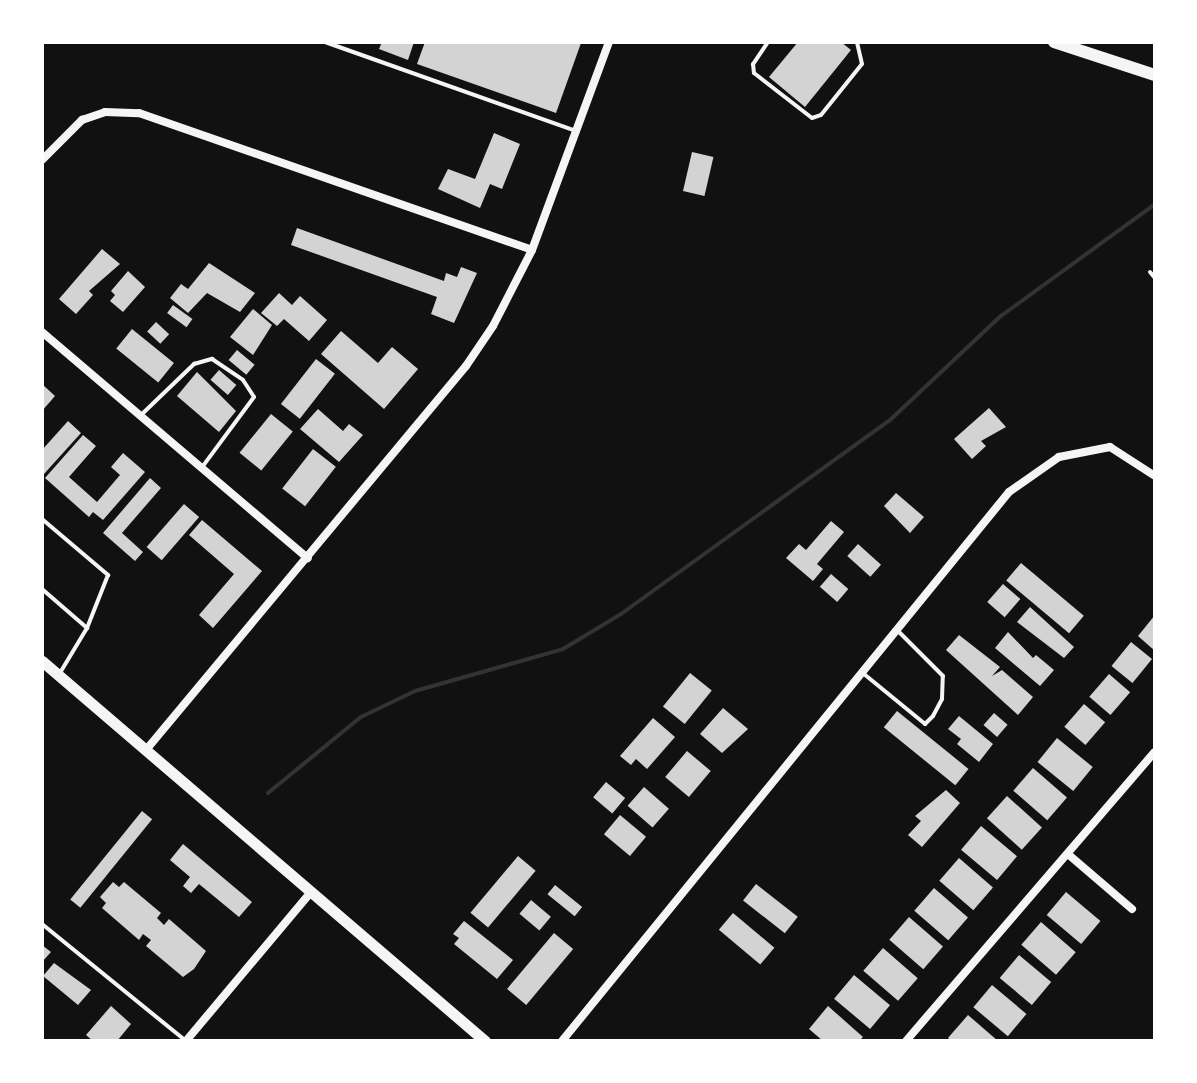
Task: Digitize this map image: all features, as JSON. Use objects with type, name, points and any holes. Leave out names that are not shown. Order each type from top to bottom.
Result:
[{"type":"main road","points":[[1054,42],[1155,75]]},
{"type":"main road","points":[[1132,70],[1155,82]]},
{"type":"main road","points":[[42,661],[485,1041]]},
{"type":"street","points":[[146,750],[466,366],[532,250],[609,42]]},
{"type":"street","points":[[42,160],[82,120],[105,112],[139,113],[532,250]]},
{"type":"street","points":[[42,332],[308,558]]},
{"type":"street","points":[[562,1041],[1009,492],[1059,457],[1110,447],[1155,476]]},
{"type":"street","points":[[906,1041],[1155,752]]},
{"type":"street","points":[[1069,855],[1132,909]]},
{"type":"street","points":[[186,1041],[311,892]]},
{"type":"lane","points":[[325,42],[577,131]]},
{"type":"lane","points":[[768,42],[753,64],[754,73],[812,118],[821,115],[862,64],[857,42]]},
{"type":"lane","points":[[1150,272],[1155,278]]},
{"type":"lane","points":[[140,416],[194,364],[212,359],[243,380],[254,397],[202,468]]},
{"type":"lane","points":[[42,519],[108,575],[87,628],[59,675]]},
{"type":"lane","points":[[42,589],[87,628]]},
{"type":"lane","points":[[862,672],[925,724],[933,716],[942,699],[943,676],[897,630]]},
{"type":"lane","points":[[42,924],[186,1041]]},
{"type":"building","points":[[382,42],[414,42],[408,60],[379,49]]},
{"type":"building","points":[[425,42],[581,43],[556,113],[417,64]]},
{"type":"building","points":[[798,42],[841,42],[851,50],[805,107],[769,77]]},
{"type":"building","points":[[494,133],[520,144],[502,189],[490,184],[480,208],[438,189],[448,169],[475,179]]},
{"type":"building","points":[[692,152],[713,157],[704,196],[683,191]]},
{"type":"building","points":[[297,228],[444,281],[446,273],[457,277],[461,267],[477,273],[454,323],[431,314],[437,297],[291,245]]},
{"type":"building","points":[[102,249],[120,264],[89,291],[93,295],[76,314],[59,299]]},
{"type":"building","points":[[209,263],[255,293],[240,312],[207,293],[188,313],[170,298],[181,284],[188,289]]},
{"type":"building","points":[[128,271],[145,287],[123,312],[110,301],[115,295],[111,291]]},
{"type":"building","points":[[279,293],[292,305],[300,296],[327,320],[309,341],[284,319],[277,326],[261,313]]},
{"type":"building","points":[[173,305],[192,319],[187,327],[167,313]]},
{"type":"building","points":[[253,309],[272,325],[253,355],[230,337]]},
{"type":"building","points":[[156,322],[169,334],[160,344],[147,332]]},
{"type":"building","points":[[132,329],[174,363],[158,382],[116,348]]},
{"type":"building","points":[[341,331],[378,363],[392,347],[418,369],[384,409],[321,354]]},
{"type":"building","points":[[237,350],[255,365],[246,375],[229,360]]},
{"type":"building","points":[[316,359],[335,374],[300,419],[281,404]]},
{"type":"building","points":[[219,370],[236,385],[228,395],[210,380]]},
{"type":"building","points":[[197,372],[236,411],[219,432],[177,396]]},
{"type":"building","points":[[42,384],[55,396],[42,411]]},
{"type":"building","points":[[989,408],[1006,427],[981,441],[986,446],[972,459],[954,439]]},
{"type":"building","points":[[318,409],[343,431],[349,424],[363,435],[339,462],[300,429]]},
{"type":"building","points":[[271,414],[293,432],[261,470],[240,453]]},
{"type":"building","points":[[68,421],[81,433],[44,474],[42,450]]},
{"type":"building","points":[[83,435],[96,446],[69,477],[97,502],[120,475],[111,467],[123,453],[145,472],[103,520],[93,512],[89,517],[45,478]]},
{"type":"building","points":[[313,449],[336,467],[305,506],[282,488]]},
{"type":"building","points":[[150,478],[161,488],[122,533],[143,552],[135,561],[103,533]]},
{"type":"building","points":[[896,493],[924,517],[910,533],[884,506]]},
{"type":"building","points":[[184,504],[199,517],[162,560],[147,547]]},
{"type":"building","points":[[202,520],[262,571],[213,628],[199,615],[234,574],[189,535]]},
{"type":"building","points":[[831,521],[844,532],[817,564],[823,569],[813,581],[786,558],[799,544],[806,550]]},
{"type":"building","points":[[858,544],[881,565],[870,577],[847,556]]},
{"type":"building","points":[[1021,563],[1084,616],[1069,633],[1006,581]]},
{"type":"building","points":[[831,574],[848,589],[837,602],[820,587]]},
{"type":"building","points":[[1003,584],[1020,599],[1005,617],[987,602]]},
{"type":"building","points":[[1030,607],[1074,647],[1064,658],[1017,622]]},
{"type":"building","points":[[1155,615],[1155,651],[1138,636]]},
{"type":"building","points":[[1008,632],[1033,658],[1036,655],[1054,670],[1040,686],[995,648]]},
{"type":"building","points":[[959,635],[1000,667],[992,676],[1002,670],[1033,697],[1018,715],[946,650]]},
{"type":"building","points":[[1131,642],[1152,659],[1132,683],[1111,666]]},
{"type":"building","points":[[690,673],[712,691],[685,724],[663,706]]},
{"type":"building","points":[[1109,674],[1130,692],[1110,715],[1089,697]]},
{"type":"building","points":[[1084,704],[1105,722],[1085,745],[1064,727]]},
{"type":"building","points":[[723,708],[748,729],[722,753],[700,734]]},
{"type":"building","points":[[897,711],[968,769],[955,785],[884,727]]},
{"type":"building","points":[[994,713],[1008,725],[997,737],[984,725]]},
{"type":"building","points":[[959,716],[993,744],[979,762],[957,744],[961,739],[948,729]]},
{"type":"building","points":[[653,718],[675,737],[647,769],[636,759],[631,765],[620,756]]},
{"type":"building","points":[[1057,738],[1093,767],[1073,791],[1037,762]]},
{"type":"building","points":[[687,751],[711,771],[689,797],[665,777]]},
{"type":"building","points":[[1033,768],[1067,798],[1047,820],[1013,791]]},
{"type":"building","points":[[606,782],[625,798],[612,813],[593,797]]},
{"type":"building","points":[[644,787],[669,809],[653,828],[628,806]]},
{"type":"building","points":[[946,790],[960,803],[922,847],[908,835],[921,821],[915,816]]},
{"type":"building","points":[[1007,796],[1042,827],[1022,850],[987,818]]},
{"type":"building","points":[[142,811],[152,819],[80,908],[70,900]]},
{"type":"building","points":[[620,815],[646,837],[630,856],[604,834]]},
{"type":"building","points":[[981,826],[1017,856],[997,880],[961,850]]},
{"type":"building","points":[[183,844],[252,902],[239,917],[199,884],[191,893],[183,886],[190,877],[170,860]]},
{"type":"building","points":[[518,856],[536,871],[488,927],[470,913]]},
{"type":"building","points":[[959,858],[993,888],[973,910],[939,881]]},
{"type":"building","points":[[113,882],[119,887],[124,882],[161,913],[157,918],[164,925],[169,919],[206,951],[194,969],[183,977],[146,946],[151,940],[143,934],[139,940],[102,908],[106,903],[100,897]]},
{"type":"building","points":[[756,884],[798,917],[785,933],[743,901]]},
{"type":"building","points":[[555,885],[582,907],[575,916],[547,894]]},
{"type":"building","points":[[934,888],[968,918],[948,940],[914,911]]},
{"type":"building","points":[[1066,892],[1100,921],[1081,944],[1047,915]]},
{"type":"building","points":[[531,900],[551,917],[539,931],[519,914]]},
{"type":"building","points":[[733,913],[774,948],[760,965],[719,930]]},
{"type":"building","points":[[909,917],[943,947],[923,969],[889,940]]},
{"type":"building","points":[[464,921],[513,960],[497,979],[454,944],[459,938],[453,934]]},
{"type":"building","points":[[1041,922],[1076,952],[1056,975],[1021,945]]},
{"type":"building","points":[[554,933],[573,949],[526,1005],[507,989]]},
{"type":"building","points":[[42,945],[51,952],[42,962]]},
{"type":"building","points":[[883,948],[918,978],[898,1001],[863,971]]},
{"type":"building","points":[[1019,955],[1051,982],[1032,1005],[1000,978]]},
{"type":"building","points":[[54,963],[91,990],[78,1005],[43,976]]},
{"type":"building","points":[[854,975],[890,1005],[870,1029],[834,999]]},
{"type":"building","points":[[992,985],[1026,1014],[1008,1036],[973,1007]]},
{"type":"building","points":[[111,1006],[131,1024],[117,1041],[93,1041],[86,1035]]},
{"type":"building","points":[[828,1006],[863,1037],[859,1041],[823,1041],[809,1029]]},
{"type":"building","points":[[968,1015],[998,1041],[951,1041],[948,1038]]},
{"type":"waterway","points":[[268,793],[361,717],[415,691],[563,649],[621,614],[889,421],[1001,316],[1155,204]]}]
